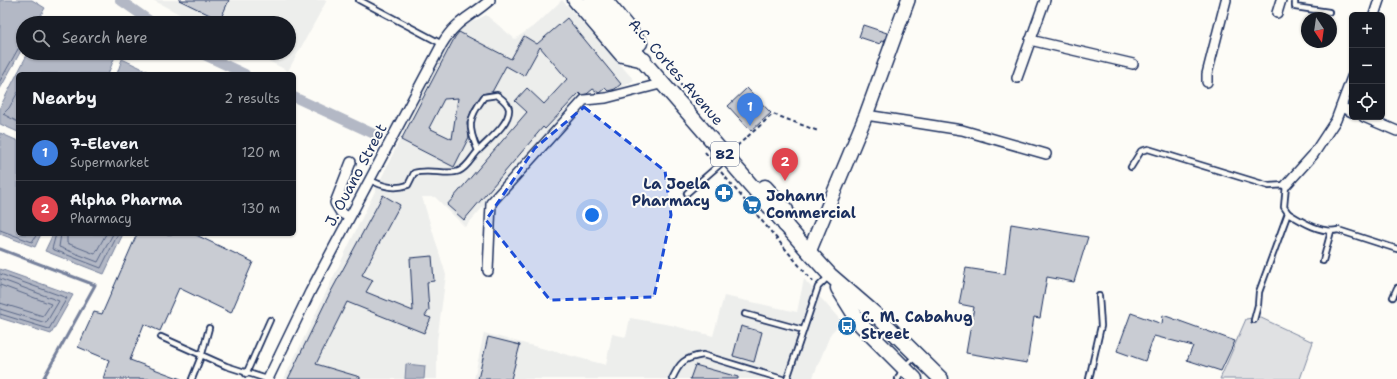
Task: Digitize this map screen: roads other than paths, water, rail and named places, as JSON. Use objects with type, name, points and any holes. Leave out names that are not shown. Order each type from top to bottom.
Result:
[{"type":"main road","points":[[575,0],[622,55],[644,60]]},
{"type":"main road","name":"A.C. Cortes Avenue","points":[[590,0],[644,60],[670,84],[728,157],[785,225],[830,275],[874,313],[916,356],[942,379]]},
{"type":"main road","points":[[605,0],[670,84],[786,210],[785,225]]},
{"type":"main road","name":"A.C. Cortes Avenue","points":[[830,275],[861,325],[899,376],[915,379]]},
{"type":"street","name":"J. Ouano Street","points":[[268,379],[310,292],[349,217],[449,31],[490,0]]},
{"type":"street","points":[[809,252],[866,116],[908,0]]},
{"type":"street","points":[[1017,78],[1046,0]]},
{"type":"street","points":[[1207,82],[1207,74],[1226,0]]},
{"type":"street","points":[[1277,13],[1282,0]]},
{"type":"street","points":[[1375,12],[1380,0]]},
{"type":"street","points":[[1030,40],[1133,64]]},
{"type":"street","points":[[488,272],[491,203],[584,100],[606,98],[670,84]]},
{"type":"street","points":[[1286,185],[1313,155],[1336,120],[1350,84]]},
{"type":"street","points":[[1341,108],[1349,111]]},
{"type":"street","points":[[866,116],[962,130],[1046,154]]},
{"type":"street","points":[[1371,120],[1397,131]]},
{"type":"street","points":[[349,217],[341,213],[336,203],[351,162]]},
{"type":"lane","points":[[359,0],[442,44]]},
{"type":"lane","points":[[1295,0],[1295,7],[1329,12]]},
{"type":"lane","points":[[370,180],[380,185],[399,188],[408,185],[414,173],[424,170],[451,172],[459,171],[468,164],[478,151],[495,135],[507,116],[509,109],[506,103],[497,95],[484,97],[471,118],[470,134],[478,151]]},
{"type":"lane","points":[[1131,167],[1141,151],[1148,149],[1269,186],[1286,185],[1284,207],[1288,213],[1306,224],[1331,231],[1338,230],[1397,249]]},
{"type":"lane","points":[[687,193],[728,157]]},
{"type":"lane","points":[[1254,320],[1259,292],[1288,213]]},
{"type":"lane","points":[[1323,261],[1331,231]]},
{"type":"lane","points":[[786,379],[818,287],[830,275]]},
{"type":"lane","points":[[1393,296],[1397,288]]},
{"type":"lane","points":[[1089,379],[1101,326],[1099,296]]},
{"type":"lane","points":[[744,314],[803,330]]},
{"type":"lane","points":[[246,374],[270,320]]},
{"type":"lane","points":[[192,379],[202,354],[209,328]]},
{"type":"lane","points":[[161,337],[246,374],[268,379]]},
{"type":"lane","points":[[672,379],[679,364],[690,357],[703,356],[782,379]]},
{"type":"lane","points":[[899,376],[916,356]]},
{"type":"water","points":[[0,0],[32,0],[45,8],[40,16],[16,16],[16,60],[0,89]]},
{"type":"water","points":[[24,60],[114,60],[109,72],[18,72]]},
{"type":"water","points":[[122,60],[124,60],[150,72],[118,72]]},
{"type":"water","points":[[16,76],[16,131],[0,124],[0,107]]},
{"type":"water","points":[[0,133],[16,140],[16,236],[40,236],[35,247],[0,234]]},
{"type":"water","points":[[52,236],[122,236],[104,274],[45,251]]},
{"type":"water","points":[[0,269],[73,295],[51,334],[0,318]]},
{"type":"water","points":[[406,364],[425,366],[424,379],[405,379]]},
{"type":"waterway","points":[[120,0],[143,16]]},
{"type":"waterway","points":[[215,60],[241,72]]},
{"type":"waterway","points":[[296,98],[374,134]]},
{"type":"waterway","points":[[0,249],[95,285],[43,379]]},
{"type":"place","name":"7-Eleven","points":[[750,126]]},
{"type":"place","name":"Alpha Pharma","points":[[785,181]]},
{"type":"place","name":"La Joela Pharmacy","points":[[724,193]]},
{"type":"place","name":"Johann Commercial","points":[[752,205]]},
{"type":"place","name":"C. M. Cabahug Street","points":[[847,326]]}]
